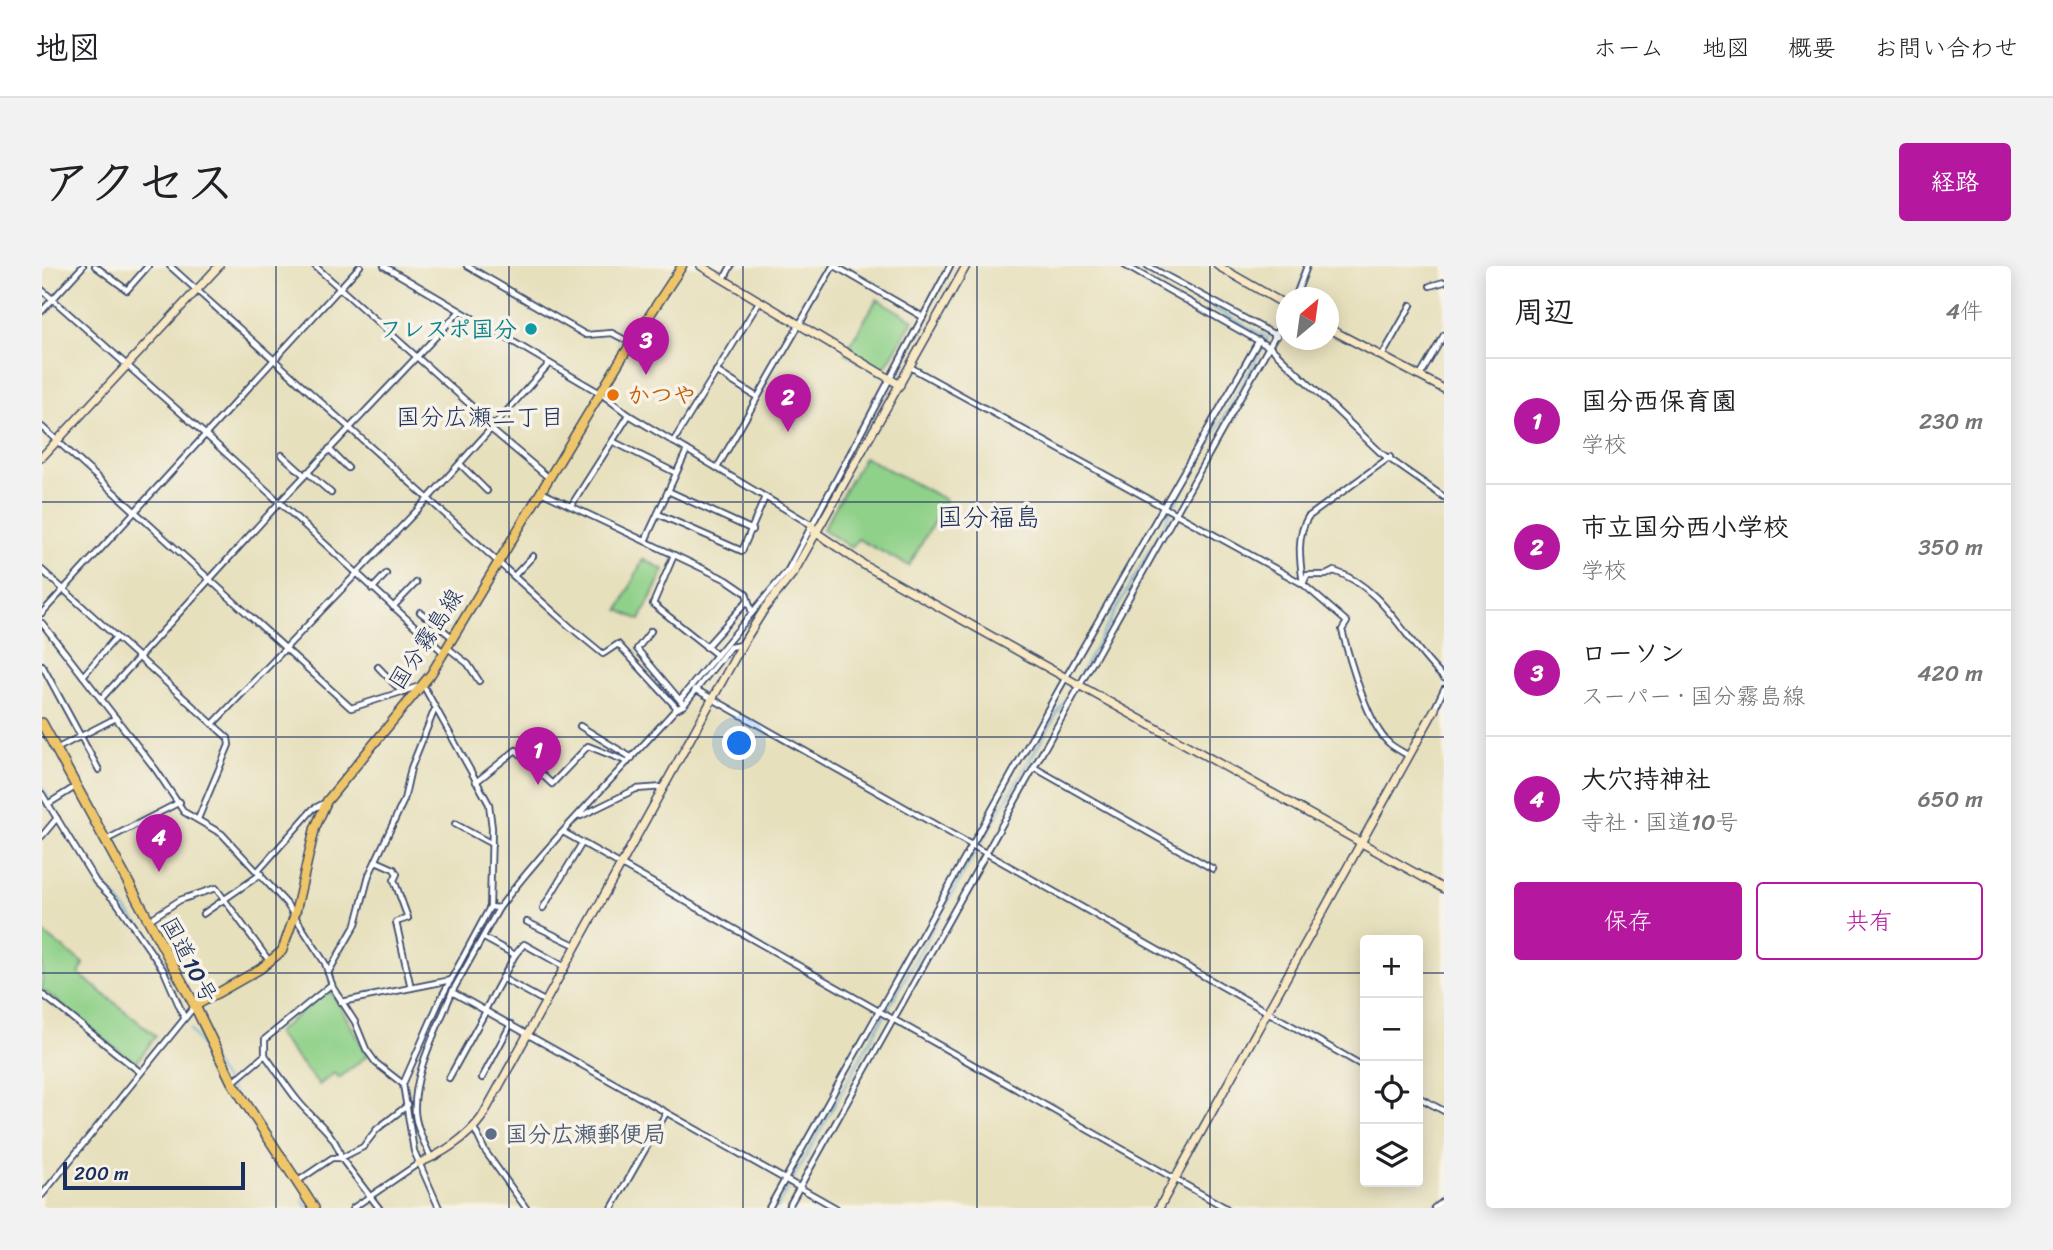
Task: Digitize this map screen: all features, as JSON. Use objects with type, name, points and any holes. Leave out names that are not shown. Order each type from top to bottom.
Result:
[{"type":"highway","name":"国道10号","points":[[42,723],[103,841],[195,1006],[232,1082],[314,1208]]},
{"type":"main road","name":"国分霧島線","points":[[195,1006],[270,963],[287,942],[310,843],[327,801],[348,772],[423,685],[600,393],[682,266]]},
{"type":"street","points":[[42,311],[83,266]]},
{"type":"street","points":[[95,266],[127,290],[148,266]]},
{"type":"street","points":[[170,266],[426,500],[603,654],[618,644],[677,708]]},
{"type":"street","points":[[42,457],[219,266]]},
{"type":"street","points":[[315,266],[494,426]]},
{"type":"street","points":[[42,613],[360,266]]},
{"type":"street","points":[[384,266],[600,393],[629,415],[813,528],[864,565],[1444,889]]},
{"type":"street","points":[[467,266],[586,335],[612,333],[631,343]]},
{"type":"street","points":[[701,266],[900,384]]},
{"type":"street","points":[[724,279],[732,266]]},
{"type":"street","points":[[717,468],[834,266],[922,317]]},
{"type":"street","points":[[353,1208],[474,1128],[578,947],[763,606],[794,572],[813,528],[950,266]]},
{"type":"street","points":[[813,528],[910,367],[966,266]]},
{"type":"street","points":[[1126,266],[1271,348],[1381,453],[1444,497]]},
{"type":"street","points":[[1148,266],[1276,335]]},
{"type":"street","points":[[1162,274],[1167,266]]},
{"type":"street","points":[[1218,266],[1276,299]]},
{"type":"street","points":[[1299,287],[1307,266]]},
{"type":"street","points":[[1430,286],[1444,282]]},
{"type":"street","points":[[42,290],[128,364],[372,589],[445,650],[468,664],[479,681]]},
{"type":"street","points":[[673,442],[760,301]]},
{"type":"street","points":[[1382,357],[1411,305]]},
{"type":"street","points":[[101,699],[328,449],[460,311]]},
{"type":"street","points":[[1339,334],[1444,388]]},
{"type":"street","points":[[1420,376],[1444,335]]},
{"type":"street","points":[[788,1208],[1174,515],[1276,338]]},
{"type":"street","points":[[769,1208],[881,1014],[1067,678],[1259,340]]},
{"type":"street","points":[[213,724],[460,464],[549,364]]},
{"type":"street","points":[[910,367],[1164,510],[1303,584],[1347,622],[1342,630],[1365,699],[1389,744],[1409,756]]},
{"type":"street","points":[[716,371],[757,397]]},
{"type":"street","points":[[571,506],[629,415]]},
{"type":"street","points":[[494,426],[491,431],[549,478]]},
{"type":"street","points":[[42,427],[351,708],[423,685],[489,804],[492,844],[490,907],[403,1084]]},
{"type":"street","points":[[614,442],[676,474]]},
{"type":"street","points":[[328,449],[348,468]]},
{"type":"street","points":[[645,541],[687,450]]},
{"type":"street","points":[[282,455],[331,493]]},
{"type":"street","points":[[1303,584],[1300,547],[1302,527],[1308,517],[1390,457]]},
{"type":"street","points":[[460,464],[488,491]]},
{"type":"street","points":[[668,491],[753,530]]},
{"type":"street","points":[[540,492],[727,580],[746,593],[752,612]]},
{"type":"street","points":[[658,514],[742,551],[765,497]]},
{"type":"street","points":[[674,555],[653,604],[717,655]]},
{"type":"street","points":[[514,576],[533,556]]},
{"type":"street","points":[[42,570],[228,738],[229,746],[198,819]]},
{"type":"street","points":[[1303,584],[1307,575],[1326,575],[1334,570],[1348,577],[1387,608],[1444,678]]},
{"type":"street","points":[[372,589],[386,575]]},
{"type":"street","points":[[393,607],[416,583]]},
{"type":"street","points":[[706,648],[748,599]]},
{"type":"street","points":[[431,1158],[419,1131],[415,1100],[423,1067],[452,992],[499,908],[538,856],[565,832],[677,708],[684,705],[752,612],[763,606]]},
{"type":"street","points":[[420,612],[453,638]]},
{"type":"street","points":[[43,626],[116,718],[184,811],[222,834],[241,857],[260,872],[295,914],[370,1056],[403,1084],[419,1163],[439,1208]]},
{"type":"street","points":[[651,631],[637,649],[681,698],[684,705]]},
{"type":"street","points":[[83,676],[116,637]]},
{"type":"street","points":[[681,698],[728,645],[742,645]]},
{"type":"street","points":[[42,665],[99,770]]},
{"type":"street","points":[[378,667],[404,692]]},
{"type":"street","points":[[695,689],[1360,1065]]},
{"type":"street","points":[[1159,1208],[1442,699],[1444,689]]},
{"type":"street","points":[[328,974],[356,924],[376,861],[404,800],[411,768],[435,710]]},
{"type":"street","points":[[56,749],[116,718]]},
{"type":"street","points":[[580,726],[630,760]]},
{"type":"street","points":[[476,782],[516,750],[552,784],[588,746],[630,760]]},
{"type":"street","points":[[1035,768],[1213,869]]},
{"type":"street","points":[[48,804],[75,787]]},
{"type":"street","points":[[575,820],[636,789],[665,788]]},
{"type":"street","points":[[42,794],[96,882],[117,903],[164,971],[184,1017]]},
{"type":"street","points":[[203,915],[260,872],[313,809],[327,801]]},
{"type":"street","points":[[103,841],[180,802]]},
{"type":"street","points":[[42,836],[57,818]]},
{"type":"street","points":[[455,824],[492,844]]},
{"type":"street","points":[[565,832],[622,867],[1226,1208]]},
{"type":"street","points":[[543,908],[582,843]]},
{"type":"street","points":[[376,861],[394,869],[397,874],[394,880],[408,918],[397,922],[411,988]]},
{"type":"street","points":[[147,921],[180,900],[216,888],[270,963]]},
{"type":"street","points":[[490,907],[499,908]]},
{"type":"street","points":[[527,922],[578,947]]},
{"type":"street","points":[[142,939],[154,934]]},
{"type":"street","points":[[484,938],[515,955]]},
{"type":"street","points":[[449,1078],[502,978],[524,944],[566,967]]},
{"type":"street","points":[[502,978],[546,1002]]},
{"type":"street","points":[[341,1002],[452,980]]},
{"type":"street","points":[[332,984],[265,1039],[265,1055],[299,1103],[312,1114],[340,1149],[341,1158],[379,1208]]},
{"type":"street","points":[[452,992],[836,1208]]},
{"type":"street","points":[[42,994],[140,1072]]},
{"type":"street","points":[[42,1195],[195,1006]]},
{"type":"street","points":[[482,1078],[511,1024]]},
{"type":"street","points":[[232,1082],[265,1055]]},
{"type":"street","points":[[1423,1100],[1444,1111]]},
{"type":"street","points":[[298,1181],[332,1158],[341,1158],[363,1147],[377,1129],[408,1105]]},
{"type":"street","points":[[612,1208],[666,1113]]},
{"type":"street","points":[[474,1128],[485,1151],[526,1208]]},
{"type":"street","points":[[1434,1208],[1444,1200]]},
{"type":"green space","points":[[877,299],[913,320],[881,374],[845,353]]},
{"type":"green space","points":[[864,457],[946,500],[909,566],[858,539],[851,548],[823,529]]},
{"type":"green space","points":[[643,559],[664,570],[640,620],[619,610]]},
{"type":"green space","points":[[42,932],[84,964],[79,974],[156,1036],[135,1064],[42,989]]},
{"type":"green space","points":[[329,988],[368,1055],[339,1078],[334,1073],[319,1085],[276,1033]]},
{"type":"waterway","points":[[1077,680],[1268,338],[1137,266]]},
{"type":"waterway","points":[[979,846],[1074,685]]},
{"type":"waterway","points":[[42,787],[49,799]]},
{"type":"waterway","points":[[54,808],[99,878],[142,929]]},
{"type":"waterway","points":[[777,1208],[976,851]]},
{"type":"waterway","points":[[190,1029],[247,1113]]},
{"type":"waterway","points":[[303,1200],[308,1208]]},
{"type":"place","name":"フレスポ国分","points":[[531,329]]},
{"type":"place","name":"ローソン","points":[[646,375]]},
{"type":"place","name":"かつや","points":[[613,395]]},
{"type":"place","name":"市立国分西小学校","points":[[788,432]]},
{"type":"place","name":"国分西保育園","points":[[538,785]]},
{"type":"place","name":"大穴持神社","points":[[159,872]]},
{"type":"place","name":"国分広瀬郵便局","points":[[491,1134]]},
{"type":"district","name":"国分広瀬二丁目","points":[[480,417]]},
{"type":"district","name":"国分福島","points":[[989,517]]}]
